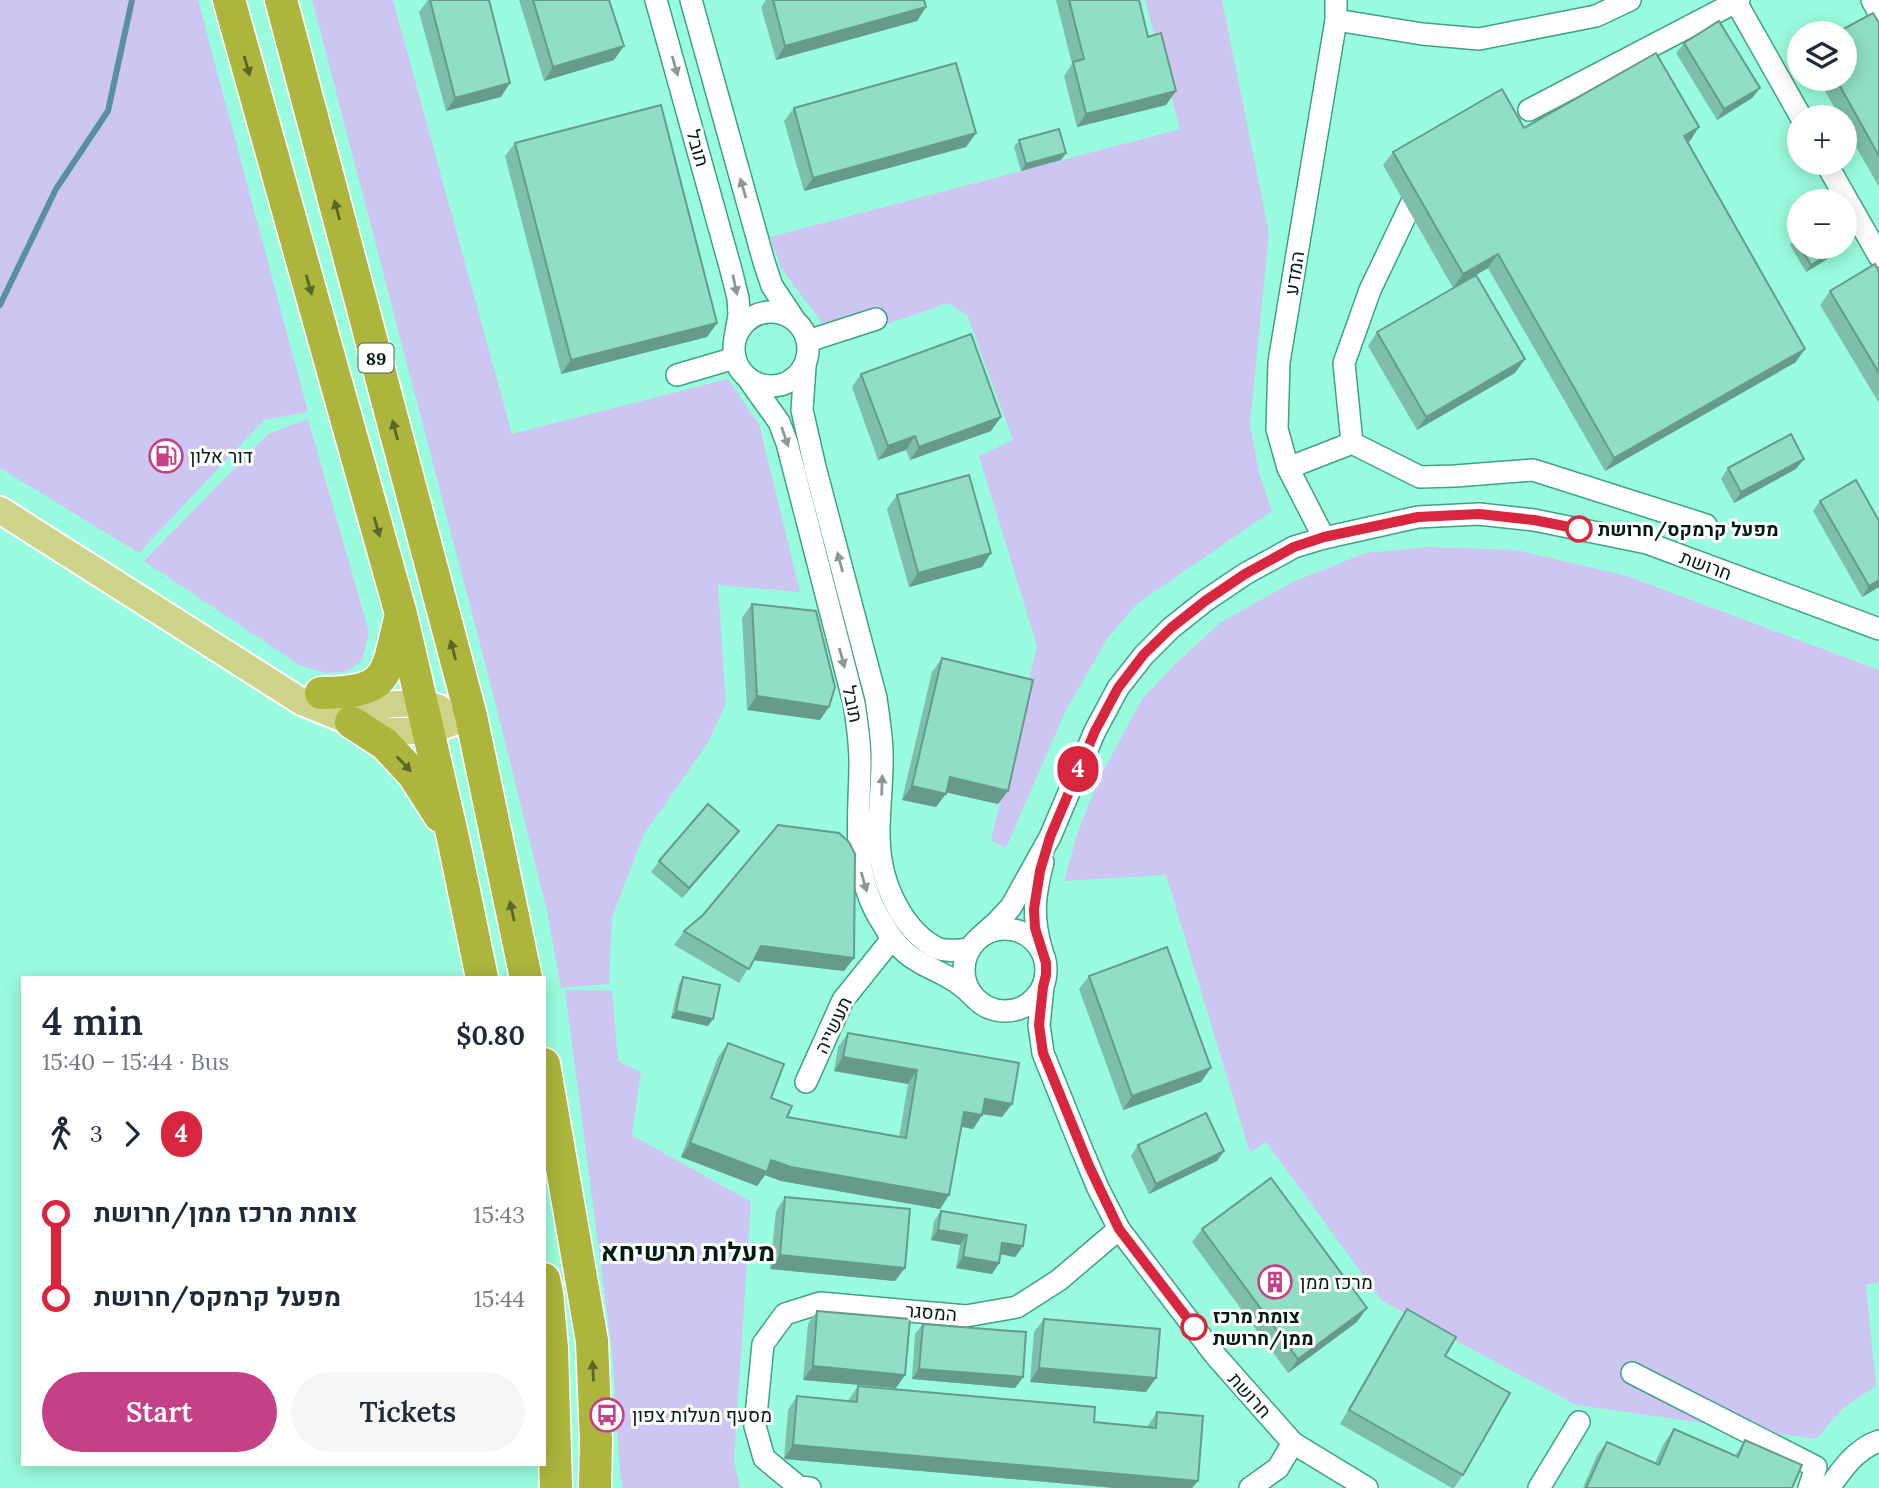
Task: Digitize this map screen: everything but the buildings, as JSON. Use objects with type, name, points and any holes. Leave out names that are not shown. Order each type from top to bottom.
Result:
[{"type":"highway","name":"89","points":[[229,0],[401,614],[482,976]]},
{"type":"highway","name":"89","points":[[281,0],[471,716],[526,976]]},
{"type":"highway","points":[[321,693],[346,693],[367,688],[382,678],[390,665],[401,614]]},
{"type":"highway","points":[[351,722],[385,744],[413,774],[453,838]]},
{"type":"highway","points":[[546,1076],[592,1341],[595,1488]]},
{"type":"highway","points":[[546,1296],[552,1348],[556,1488]]},
{"type":"main road","points":[[0,510],[302,702],[351,722],[389,731],[426,717]]},
{"type":"main road","points":[[244,665],[321,693],[426,717],[471,716]]},
{"type":"street","name":"תובל","points":[[656,0],[732,270],[739,315],[735,348]]},
{"type":"street","name":"תובל","points":[[691,0],[764,262],[772,286],[794,319]]},
{"type":"street","points":[[1336,10],[1422,34],[1479,39],[1596,16],[1630,0]]},
{"type":"street","points":[[1872,0],[1879,13]]},
{"type":"street","points":[[1529,110],[1737,1],[1794,105]]},
{"type":"street","name":"המדע","points":[[1324,537],[1288,468],[1277,429],[1279,362],[1336,10]]},
{"type":"street","points":[[1833,175],[1879,256]]},
{"type":"street","points":[[1352,443],[1344,363],[1370,289],[1413,200]]},
{"type":"street","points":[[772,312],[794,319],[803,329],[808,341],[805,367],[797,377],[774,387],[761,386],[749,380],[743,374],[735,348],[741,327],[749,318],[760,313],[772,312]]},
{"type":"street","points":[[808,341],[876,318]]},
{"type":"street","points":[[677,375],[735,348]]},
{"type":"street","name":"תובל","points":[[805,367],[802,410],[876,698],[883,762],[879,834],[881,860],[887,883],[909,925],[939,949],[955,951],[974,943]]},
{"type":"street","name":"תובל","points":[[749,380],[779,422],[787,443],[850,690],[859,735],[857,834],[859,863],[866,891],[892,939],[907,954],[961,985],[974,997]]},
{"type":"street","points":[[1288,468],[1352,443],[1420,477],[1533,470],[1706,525]]},
{"type":"street","name":"חרושת","points":[[974,943],[1011,907],[1050,837],[1095,731],[1118,688],[1144,654],[1205,601],[1245,574],[1294,547],[1324,537],[1418,517],[1479,514],[1534,520],[1647,543],[1879,629]]},
{"type":"street","name":"חרושת","points":[[1042,951],[1035,928],[1034,909],[1040,871],[1050,837]]},
{"type":"street","points":[[1014,929],[1035,941],[1042,951],[1046,963],[1043,987],[1037,997],[1018,1009],[995,1010],[983,1005],[967,986],[964,961],[974,943],[989,931],[1014,929]]},
{"type":"street","name":"תעשייה","points":[[806,1082],[843,1000],[892,939]]},
{"type":"street","name":"חרושת","points":[[1043,987],[1039,1025],[1043,1053]]},
{"type":"street","name":"חרושת","points":[[995,1010],[1016,1020],[1027,1030],[1043,1053],[1089,1166],[1119,1229],[1215,1355],[1293,1443],[1367,1488]]},
{"type":"street","name":"המסגר","points":[[810,1488],[799,1487],[764,1458],[755,1426],[764,1344],[785,1314],[820,1303],[966,1315],[1017,1307],[1059,1280],[1119,1229]]},
{"type":"street","points":[[1632,1373],[1816,1468],[1809,1488]]},
{"type":"street","points":[[1539,1488],[1579,1422]]},
{"type":"street","points":[[1829,1488],[1843,1468],[1865,1446],[1879,1441]]},
{"type":"street","points":[[1250,1488],[1278,1468],[1293,1443]]},
{"type":"shaded area","points":[[0,0],[198,0],[308,412],[264,420],[139,553],[0,468]]},
{"type":"shaded area","points":[[312,0],[393,0],[512,434],[728,379],[759,424],[800,592],[718,585],[726,703],[709,741],[643,836],[612,918],[609,984],[561,988],[547,911],[499,717]]},
{"type":"shaded area","points":[[1145,0],[1222,0],[1269,233],[1250,424],[1259,473],[1272,511],[1138,603],[1109,636],[1065,712],[1006,848],[991,840],[1037,646],[979,456],[1013,440],[967,315],[948,303],[830,344],[820,320],[782,270],[770,237],[1180,129]]},
{"type":"shaded area","points":[[308,419],[369,632],[362,661],[346,672],[325,673],[299,665],[144,561],[268,434]]},
{"type":"shaded area","points":[[1428,547],[1517,550],[1627,576],[1879,670],[1879,1282],[1866,1285],[1876,1386],[1843,1408],[1816,1439],[1576,1405],[1382,1301],[1266,1142],[1250,1153],[1166,875],[1064,881],[1078,831],[1100,777],[1142,699],[1174,665],[1221,622],[1295,581],[1365,553]]},
{"type":"shaded area","points":[[565,990],[612,990],[618,1061],[641,1072],[632,1135],[751,1202],[734,1460],[740,1488],[623,1488],[612,1351]]},
{"type":"waterway","points":[[0,305],[56,189],[108,111],[132,0]]},
{"type":"bus line","name":"4","points":[[1194,1327],[1119,1229],[1098,1188],[1043,1053],[1039,1025],[1046,963],[1035,928],[1034,909],[1040,871],[1050,837],[1095,731],[1118,688],[1144,654],[1171,628],[1245,574],[1294,547],[1324,537],[1418,517],[1479,514],[1534,520],[1579,529]]},
{"type":"place","name":"דור אלון","points":[[166,456]]},
{"type":"place","name":"מפעל קרמקס/חרושת","points":[[1579,529]]},
{"type":"place","name":"מרכז ממן","points":[[1275,1282]]},
{"type":"place","name":"צומת מרכז ממן/חרושת","points":[[1194,1327]]},
{"type":"place","name":"מסעף מעלות צפון","points":[[607,1415]]},
{"type":"district","name":"מעלות תרשיחא","points":[[688,1251]]}]
